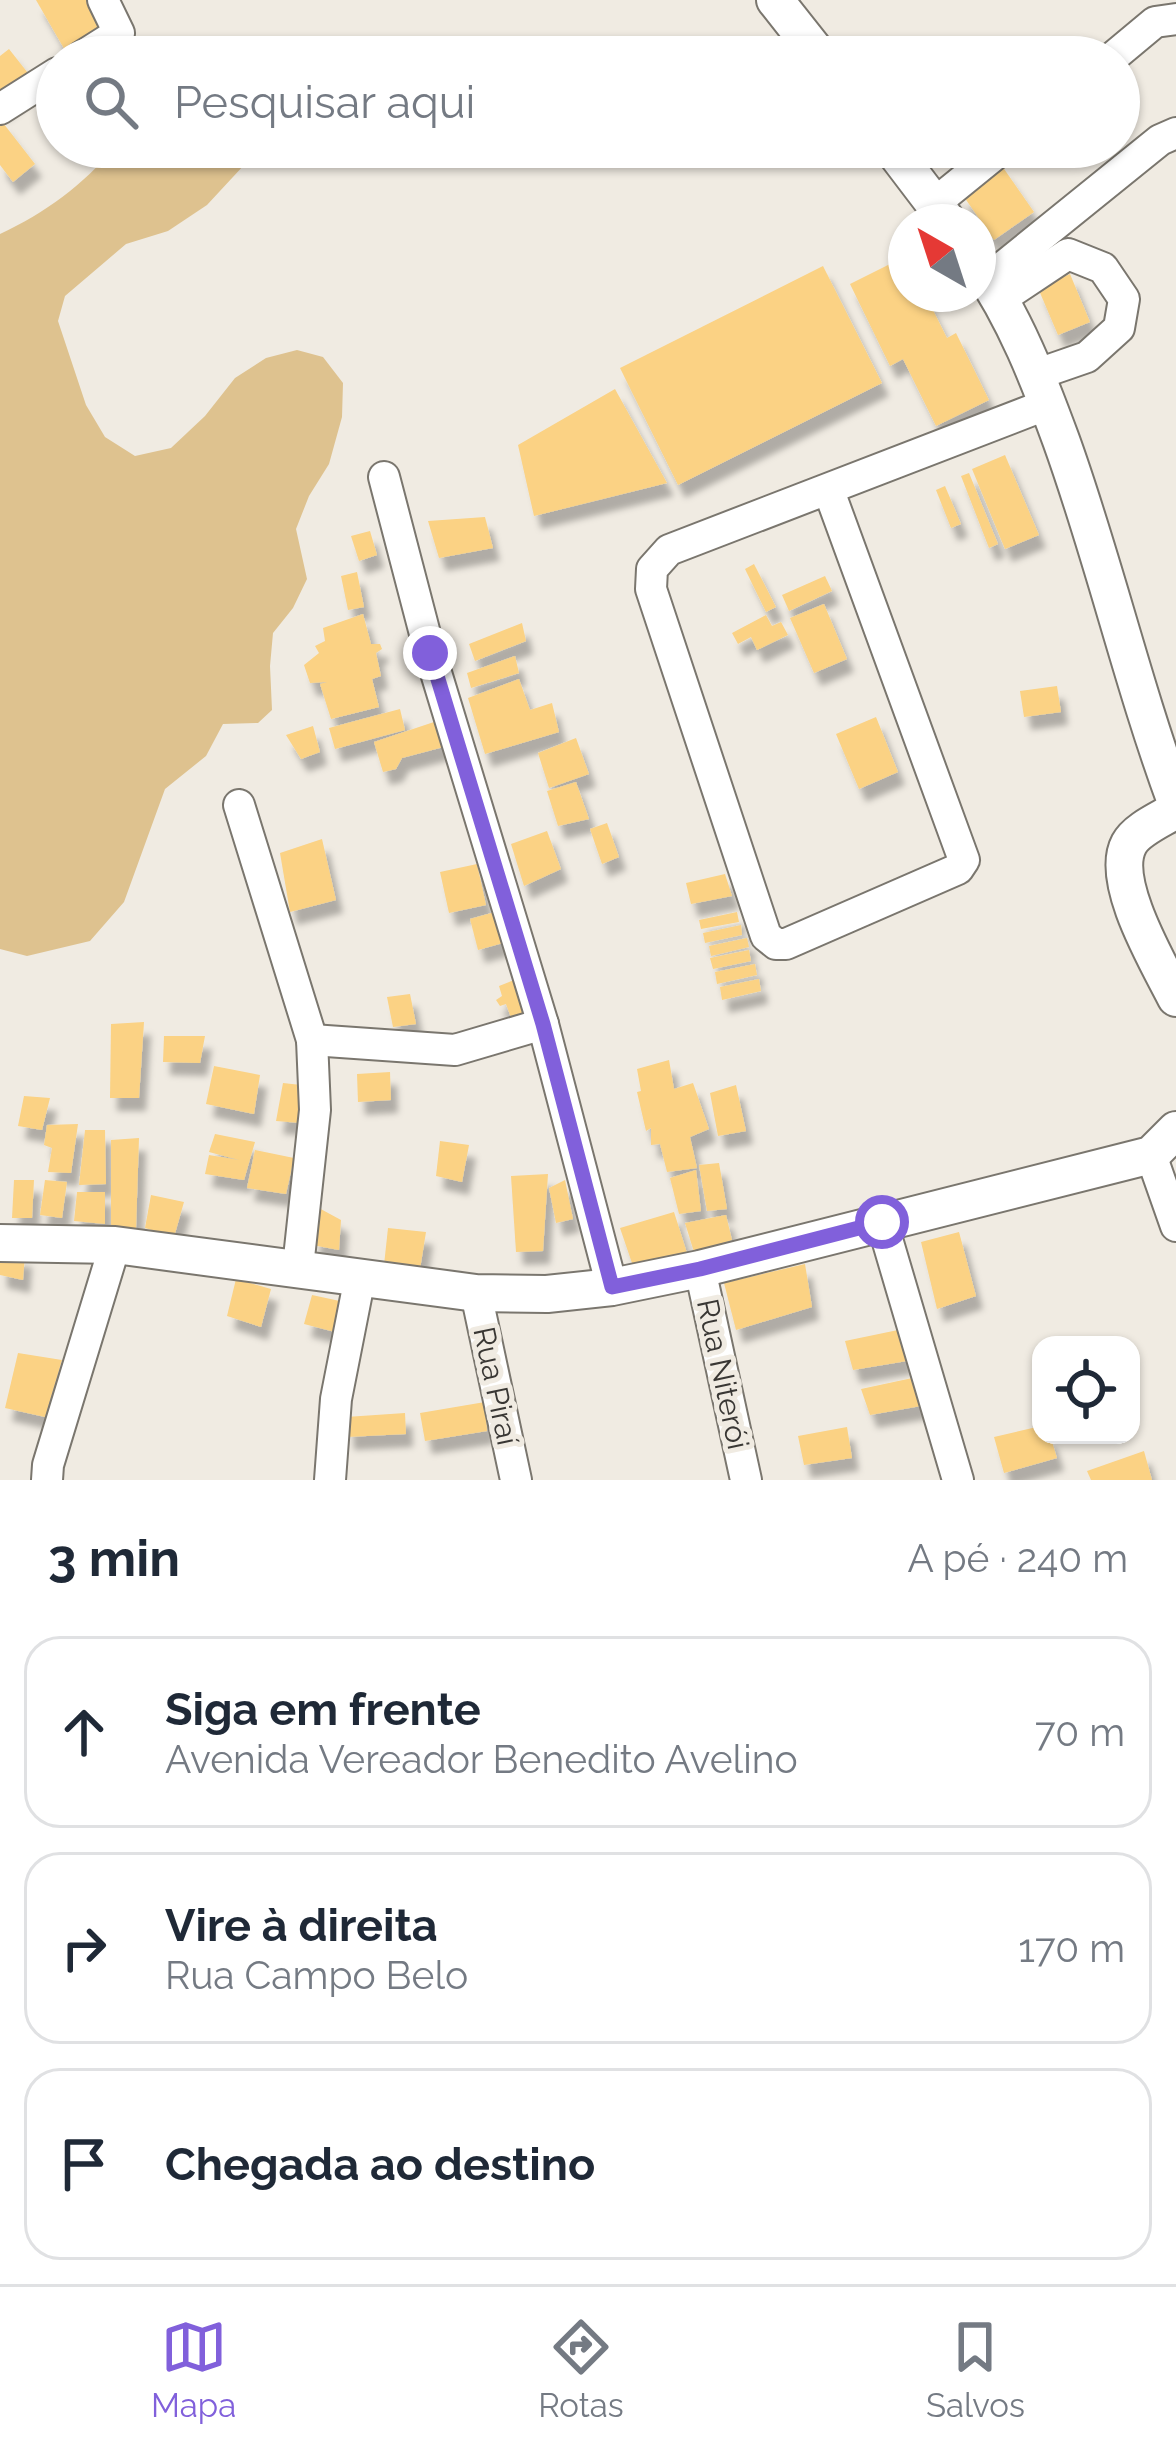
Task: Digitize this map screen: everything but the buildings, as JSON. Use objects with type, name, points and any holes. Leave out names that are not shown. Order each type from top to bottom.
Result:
[{"type":"main road","points":[[775,0],[803,36]]},
{"type":"main road","points":[[907,168],[935,204]]},
{"type":"main road","points":[[996,297],[1041,390],[1092,526],[1176,806],[1135,836],[1126,855],[1133,905],[1176,998]]},
{"type":"main road","points":[[0,1243],[115,1245],[476,1293],[547,1294],[700,1269],[1163,1143]]},
{"type":"street","points":[[104,0],[119,33],[114,36]]},
{"type":"street","points":[[1136,36],[1160,14]]},
{"type":"street","points":[[0,109],[36,86]]},
{"type":"street","points":[[1140,156],[1176,133]]},
{"type":"street","points":[[950,204],[984,168]]},
{"type":"street","points":[[996,274],[1126,168]]},
{"type":"street","points":[[829,490],[964,860],[958,868],[786,944],[776,944],[766,936],[759,915],[652,589],[652,569],[669,550],[829,490],[1041,390],[1119,328],[1124,299],[1103,268],[1068,254],[996,278]]},
{"type":"street","points":[[383,477],[430,653],[543,1024],[612,1287]]},
{"type":"street","points":[[239,805],[312,1040],[315,1110],[298,1267]]},
{"type":"street","points":[[312,1040],[455,1050],[543,1024]]},
{"type":"street","points":[[1163,1143],[1176,1226]]},
{"type":"street","points":[[882,1222],[958,1480]]},
{"type":"street","points":[[47,1480],[115,1245]]},
{"type":"street","name":"Rua Niterói","points":[[700,1269],[746,1480]]},
{"type":"street","points":[[330,1480],[336,1399],[360,1277]]},
{"type":"street","name":"Rua Piraí","points":[[476,1293],[516,1480]]},
{"type":"shaded area","points":[[96,168],[241,168],[207,205],[168,231],[126,244],[65,296],[58,321],[86,405],[105,437],[135,456],[171,448],[235,378],[266,358],[297,350],[323,357],[343,383],[342,417],[329,464],[296,529],[307,579],[293,608],[273,633],[272,710],[258,723],[223,724],[206,756],[165,789],[124,902],[90,941],[27,956],[0,949],[0,234],[62,197]]},
{"type":"route","points":[[430,653],[543,1024],[612,1287],[882,1222]]}]
